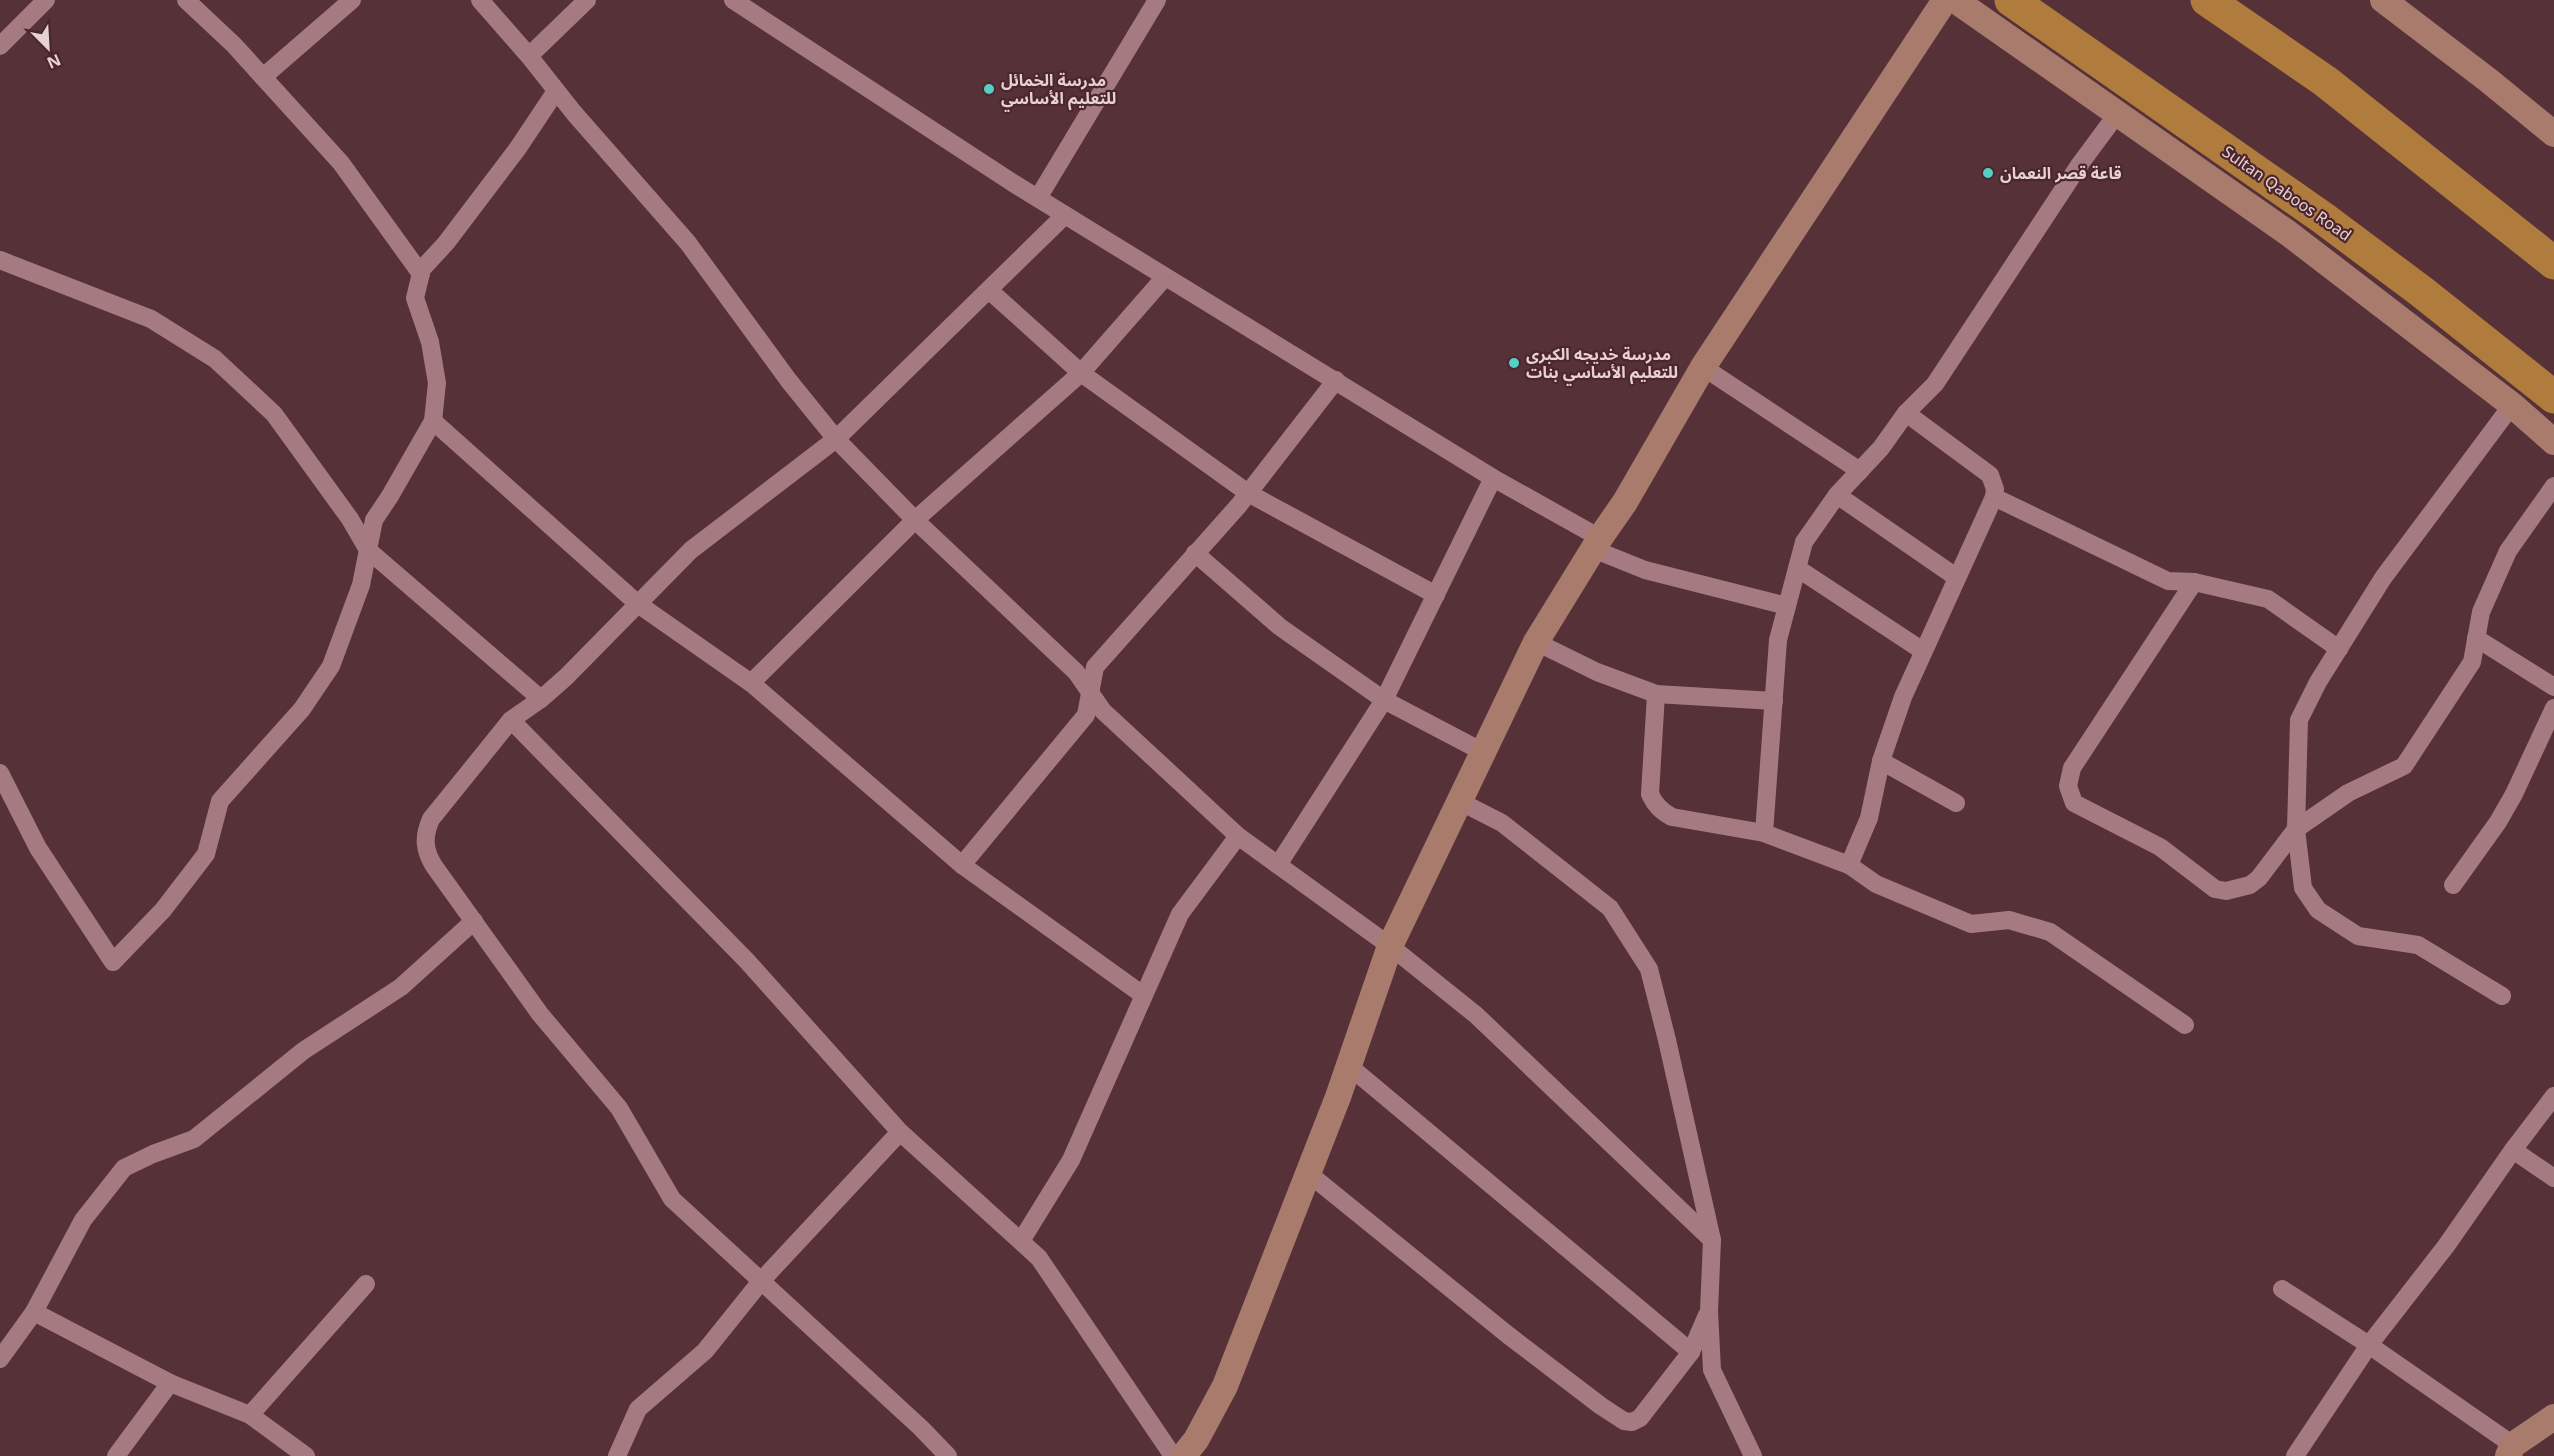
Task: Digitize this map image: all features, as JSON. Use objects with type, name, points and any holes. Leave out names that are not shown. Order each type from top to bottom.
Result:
[{"type":"highway","name":"Sultan Qaboos Road","points":[[2012,0],[2323,218],[2422,292],[2554,397]]},
{"type":"highway","points":[[2207,0],[2325,81],[2554,263]]},
{"type":"street","points":[[0,45],[46,0]]},
{"type":"street","points":[[186,0],[263,77],[341,163],[421,274]]},
{"type":"street","points":[[263,77],[352,0]]},
{"type":"street","points":[[480,0],[688,243],[789,381],[836,439],[915,520],[1076,672],[1103,711],[1238,836],[1390,946],[1476,1015],[1712,1240]]},
{"type":"street","points":[[529,56],[587,0]]},
{"type":"street","points":[[733,0],[1065,215],[1597,543],[1645,570],[1787,606]]},
{"type":"street","points":[[1038,198],[1157,0]]},
{"type":"street","points":[[1183,1456],[1196,1440],[1225,1386],[1349,1066],[1390,946],[1536,642],[1625,502],[1702,367],[1945,0]]},
{"type":"street","points":[[1955,0],[2288,233],[2512,405],[2554,442]]},
{"type":"street","points":[[2383,0],[2554,134]]},
{"type":"street","points":[[0,772],[38,848],[113,962],[163,910],[206,854],[220,801],[302,709],[331,666],[361,585],[374,520],[433,421],[437,383],[430,342],[415,298],[422,268],[446,243],[518,148],[556,91]]},
{"type":"street","points":[[1764,833],[1778,640],[1804,542],[1838,495],[1881,448],[1906,413],[1935,384],[2080,164],[2117,114]]},
{"type":"street","points":[[948,1456],[921,1428],[672,1199],[619,1108],[540,1014],[428,856],[424,843],[431,819],[511,720],[541,699],[691,550],[836,439],[990,291],[1065,215]]},
{"type":"street","points":[[0,260],[151,319],[215,359],[274,414],[350,519],[368,550],[541,699]]},
{"type":"street","points":[[750,683],[915,520],[1081,373],[1165,277]]},
{"type":"street","points":[[990,291],[1081,373],[1248,493],[1436,595]]},
{"type":"street","points":[[1702,367],[1860,471]]},
{"type":"street","points":[[962,865],[1086,715],[1095,667],[1248,493],[1336,380]]},
{"type":"street","points":[[2502,996],[2418,945],[2358,936],[2318,910],[2303,888],[2296,829],[2299,720],[2318,681],[2383,578],[2512,405]]},
{"type":"street","points":[[1849,865],[1869,818],[1881,761],[1903,697],[1994,497],[1995,489],[1989,475],[1906,413]]},
{"type":"street","points":[[433,421],[638,604],[750,683],[962,865],[1143,995]]},
{"type":"street","points":[[1278,865],[1384,700],[1493,478]]},
{"type":"street","points":[[2194,582],[2072,768],[2068,786],[2074,803],[2160,847],[2215,889],[2226,891],[2250,885],[2259,878],[2296,829],[2348,793],[2404,766],[2472,662],[2481,612],[2508,551],[2554,486]]},
{"type":"street","points":[[1838,495],[1956,577]]},
{"type":"street","points":[[1994,497],[2168,581],[2194,582],[2268,599],[2339,649]]},
{"type":"street","points":[[1195,553],[1280,627],[1384,700],[1483,752]]},
{"type":"street","points":[[1797,568],[1923,651]]},
{"type":"street","points":[[2476,638],[2554,687]]},
{"type":"street","points":[[1536,642],[1598,672],[1656,694],[1774,701]]},
{"type":"street","points":[[1656,694],[1650,794],[1655,804],[1672,817],[1764,833],[1849,865],[1876,884],[1971,924],[2009,920],[2050,932],[2185,1025]]},
{"type":"street","points":[[2453,885],[2498,822],[2514,794],[2554,708]]},
{"type":"street","points":[[511,720],[747,961],[900,1132],[1039,1258],[1173,1456]]},
{"type":"street","points":[[1881,761],[1956,803]]},
{"type":"street","points":[[1459,801],[1502,823],[1610,908],[1649,969],[1712,1240],[1709,1311],[1712,1370],[1753,1456]]},
{"type":"street","points":[[1021,1241],[1071,1160],[1180,914],[1238,836]]},
{"type":"street","points":[[0,1359],[34,1312],[83,1220],[124,1168],[153,1154],[194,1139],[303,1051],[401,987],[474,921]]},
{"type":"street","points":[[1349,1066],[1691,1352]]},
{"type":"street","points":[[2295,1456],[2369,1345],[2446,1246],[2554,1096]]},
{"type":"street","points":[[620,1454],[638,1409],[705,1351],[762,1281],[900,1132]]},
{"type":"street","points":[[2513,1150],[2554,1178]]},
{"type":"street","points":[[1308,1173],[1508,1335],[1624,1421],[1632,1422],[1640,1418],[1691,1352],[1709,1311]]},
{"type":"street","points":[[250,1414],[366,1284]]},
{"type":"street","points":[[2282,1289],[2369,1345],[2511,1451],[2554,1416]]},
{"type":"street","points":[[34,1312],[170,1383],[250,1414],[306,1456]]},
{"type":"street","points":[[116,1456],[170,1383]]},
{"type":"place","name":"مدرسة الخمائل للتعليم الأساسي","points":[[989,89]]},
{"type":"place","name":"قاعة قصر النعمان","points":[[1988,173]]},
{"type":"place","name":"مدرسة خديجه الكبرى للتعليم الأساسي بنات","points":[[1514,363]]}]
